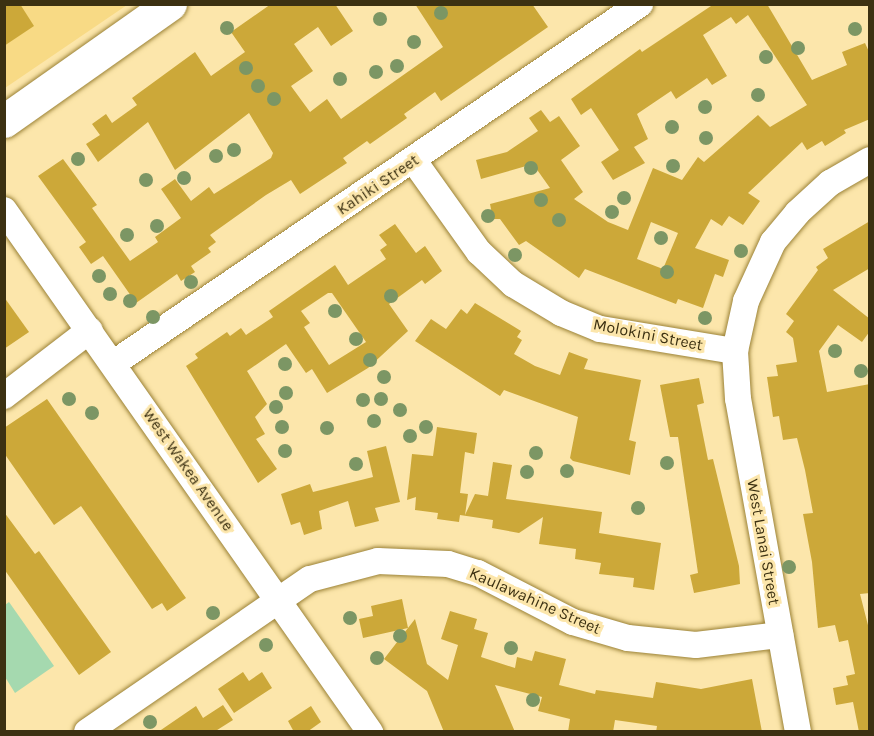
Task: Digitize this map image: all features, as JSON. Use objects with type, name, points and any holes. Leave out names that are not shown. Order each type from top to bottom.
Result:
[{"type":"main road","points":[[4,121],[170,4]]},
{"type":"street","name":"Kahiki Street","points":[[114,363],[414,161],[500,98],[640,4]]},
{"type":"street","name":"West Lanai Street","points":[[798,732],[738,399],[735,351],[746,301],[773,242],[797,213],[830,183],[870,159]]},
{"type":"street","name":"Molokini Street","points":[[414,161],[479,252],[513,284],[561,313],[600,329],[735,351]]},
{"type":"street","name":"West Wakea Avenue","points":[[4,210],[114,363],[370,732]]},
{"type":"street","points":[[7,389],[90,330]]},
{"type":"street","name":"Kaulawahine Street","points":[[87,732],[310,579],[336,570],[378,561],[422,560],[478,573],[573,622],[628,638],[696,645],[780,636]]},
{"type":"shaded area","points":[[5,5],[127,5],[5,88]]},
{"type":"green space","points":[[9,602],[54,666],[15,693],[5,677],[5,605]]},
{"type":"building","points":[[4,4],[20,4],[34,26],[4,46]]},
{"type":"building","points":[[271,4],[335,4],[353,31],[331,46],[318,27],[294,44],[313,71],[291,86],[310,112],[327,99],[341,119],[443,47],[415,4],[532,4],[548,27],[441,101],[435,92],[404,114],[407,118],[370,144],[367,141],[343,158],[347,163],[300,194],[291,180],[266,195],[210,235],[216,242],[208,248],[211,252],[191,266],[195,272],[181,281],[177,274],[136,303],[103,256],[91,264],[79,247],[86,242],[38,176],[63,159],[97,205],[92,208],[130,261],[158,242],[155,237],[181,218],[161,189],[175,179],[191,201],[209,187],[214,194],[271,158],[273,153],[249,113],[175,170],[148,122],[98,162],[86,144],[100,135],[92,124],[106,114],[112,123],[137,105],[132,98],[195,52],[211,76],[245,52],[231,32]]},
{"type":"building","points":[[714,4],[767,4],[812,80],[847,65],[842,52],[865,43],[870,54],[870,119],[844,130],[846,133],[825,146],[822,141],[807,150],[802,142],[748,193],[760,201],[743,225],[729,216],[722,226],[711,219],[695,248],[729,260],[723,277],[715,274],[703,308],[678,299],[676,304],[585,269],[579,278],[526,241],[519,245],[500,219],[493,219],[490,204],[550,188],[533,164],[481,179],[476,160],[507,152],[538,131],[529,118],[541,110],[550,122],[559,116],[580,146],[561,160],[583,192],[574,199],[608,222],[628,230],[653,168],[682,180],[698,157],[704,162],[758,115],[770,127],[807,105],[748,15],[736,24],[731,17],[703,35],[727,76],[712,85],[707,78],[676,99],[671,91],[637,114],[648,139],[634,147],[645,163],[613,180],[601,162],[619,150],[591,108],[581,115],[571,99],[640,49],[642,52]],"holes":[[[651,222],[678,233],[663,269],[637,259]]]},
{"type":"building","points":[[870,221],[870,268],[833,290],[870,319],[870,331],[862,342],[838,325],[819,351],[827,392],[870,384],[870,593],[860,594],[870,633],[870,732],[859,732],[853,702],[836,705],[833,688],[848,685],[846,676],[855,674],[848,640],[839,642],[835,625],[818,628],[812,562],[803,514],[813,513],[805,470],[797,438],[783,440],[779,416],[773,417],[767,377],[778,376],[776,365],[797,362],[793,338],[786,332],[794,321],[786,314],[818,270],[816,267],[828,258],[823,249]]},
{"type":"building","points":[[395,224],[416,253],[425,246],[442,271],[425,284],[422,280],[389,304],[408,331],[368,368],[327,393],[312,369],[306,373],[286,344],[247,371],[267,404],[255,417],[265,434],[256,439],[277,469],[258,483],[186,366],[198,358],[195,354],[227,332],[230,336],[241,328],[246,335],[273,317],[269,311],[335,265],[348,285],[386,259],[380,250],[387,245],[379,235]],"holes":[[[328,293],[332,293],[366,342],[329,365],[304,327],[310,323],[301,311]]]},
{"type":"building","points":[[4,297],[29,332],[4,349]]},
{"type":"building","points":[[475,303],[521,331],[517,337],[522,340],[514,354],[535,366],[560,375],[569,352],[588,359],[584,369],[641,380],[629,440],[636,442],[630,475],[573,461],[570,458],[578,417],[504,390],[500,396],[415,341],[431,319],[446,329],[461,309],[467,314]]},
{"type":"building","points":[[699,378],[704,403],[697,405],[708,460],[713,459],[739,566],[740,584],[694,593],[690,575],[698,573],[678,437],[670,437],[660,385]]},
{"type":"building","points":[[47,399],[186,598],[167,611],[162,603],[152,609],[81,506],[54,525],[4,453],[4,428]]},
{"type":"building","points":[[437,427],[477,433],[474,454],[465,452],[460,493],[468,494],[465,515],[475,494],[488,496],[493,462],[512,465],[506,499],[602,512],[599,533],[661,543],[654,590],[633,587],[634,578],[599,574],[601,563],[575,559],[576,549],[539,544],[543,517],[519,533],[492,528],[493,520],[460,515],[459,522],[437,519],[438,513],[415,510],[416,497],[407,500],[412,454],[433,456]]},
{"type":"building","points":[[386,446],[400,502],[375,508],[379,521],[355,527],[348,501],[319,511],[322,529],[304,535],[300,522],[291,525],[281,494],[310,484],[313,492],[373,477],[367,451]]},
{"type":"building","points":[[4,512],[35,554],[39,551],[111,652],[79,675],[4,569]]},
{"type":"building","points":[[402,599],[408,628],[363,638],[359,619],[373,616],[371,606]]},
{"type":"building","points":[[450,611],[477,619],[474,629],[488,633],[481,657],[515,668],[517,657],[532,661],[535,651],[566,659],[559,685],[595,694],[596,690],[653,698],[656,682],[701,689],[752,679],[762,732],[656,732],[657,726],[615,720],[613,732],[568,732],[570,719],[538,711],[542,697],[495,685],[515,732],[444,732],[427,691],[384,659],[415,619],[427,664],[448,680],[458,645],[441,639]]},
{"type":"building","points":[[243,672],[249,681],[262,672],[272,688],[234,713],[218,689]]},
{"type":"building","points":[[223,705],[233,720],[214,732],[158,732],[196,706],[203,718]]},
{"type":"building","points":[[311,706],[321,722],[307,732],[294,732],[288,721]]}]
